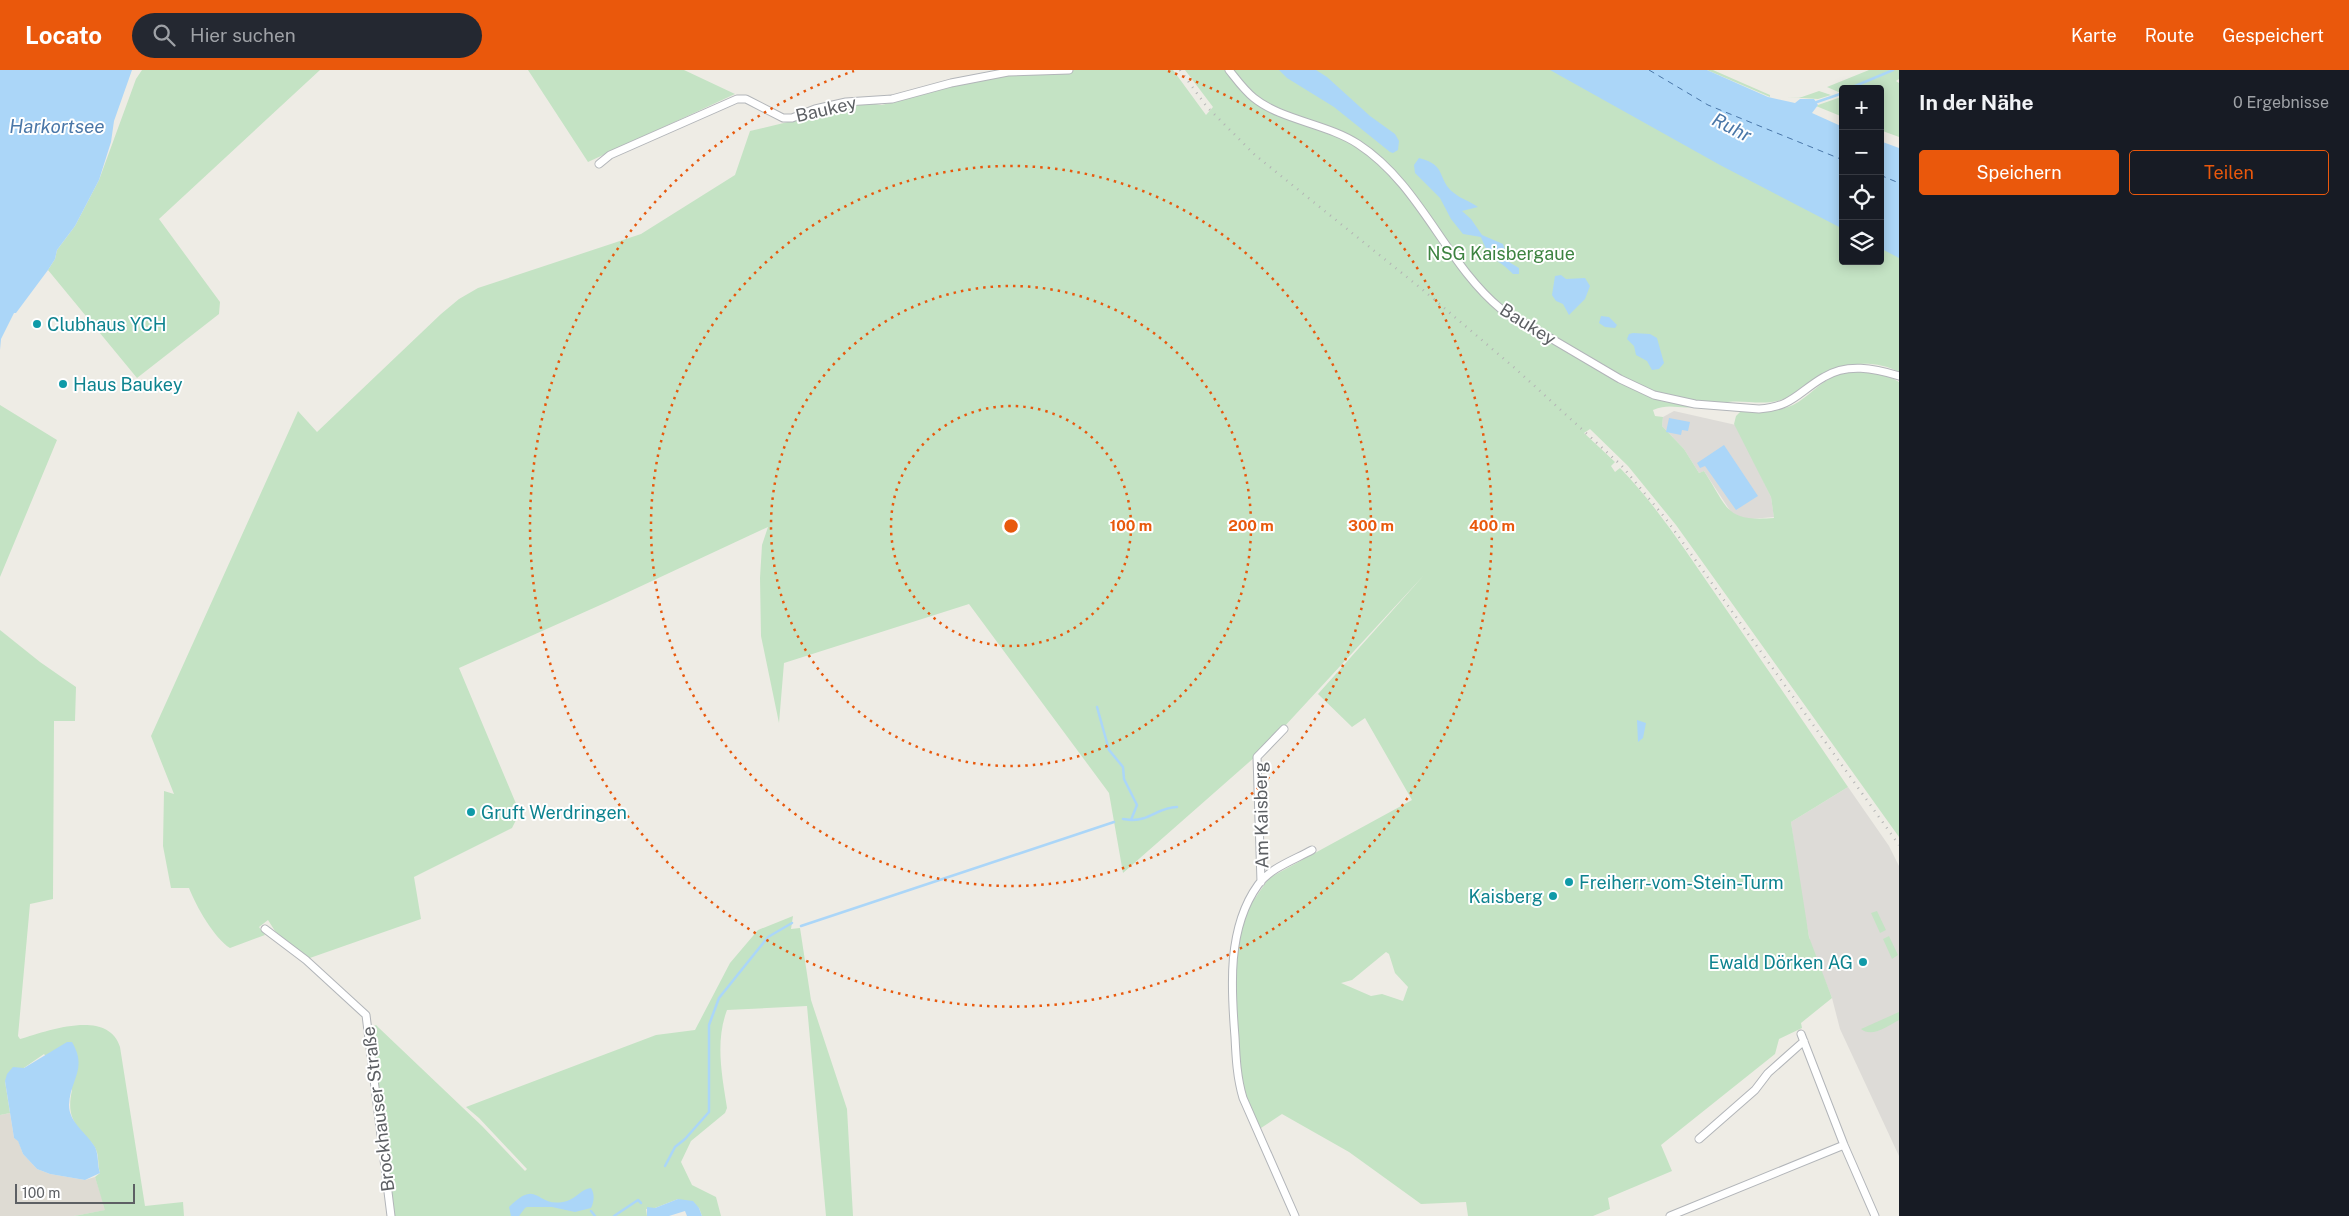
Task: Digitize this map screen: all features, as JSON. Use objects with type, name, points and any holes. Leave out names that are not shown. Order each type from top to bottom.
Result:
[{"type":"street","name":"Baukey","points":[[599,164],[610,155],[737,98],[746,99],[783,118],[792,118],[809,110],[846,102],[892,99],[951,83],[1008,72],[1069,70]]},
{"type":"street","name":"Baukey","points":[[1229,70],[1255,100],[1336,132],[1371,152],[1412,196],[1482,293],[1501,309],[1637,388],[1674,401],[1772,408],[1792,401],[1824,376],[1844,369],[1870,368],[1899,376]]},
{"type":"street","name":"Am Kaisberg","points":[[1261,882],[1257,757],[1284,729]]},
{"type":"street","points":[[1295,1216],[1243,1098],[1238,1081],[1232,1001],[1235,950],[1244,914],[1261,882],[1269,874],[1312,850]]},
{"type":"street","name":"Brockhauser Straße","points":[[265,929],[306,960],[366,1015],[391,1216]]},
{"type":"street","points":[[1699,1139],[1755,1090],[1802,1038],[1844,1145],[1875,1216]]},
{"type":"street","points":[[1670,1216],[1844,1145]]},
{"type":"shaded area","points":[[1674,411],[1736,425],[1771,497],[1774,517],[1742,518],[1731,512],[1704,471],[1699,473],[1684,449],[1662,426],[1663,417]]},
{"type":"shaded area","points":[[1848,787],[1889,846],[1899,866],[1899,1156],[1840,1029],[1832,998],[1811,946],[1801,896],[1791,822]]},
{"type":"shaded area","points":[[10,1113],[14,1138],[18,1140],[23,1154],[37,1169],[50,1174],[85,1180],[95,1177],[106,1210],[74,1216],[0,1216],[0,1115]]},
{"type":"green space","points":[[142,70],[320,70],[159,219],[220,302],[219,314],[137,378],[48,270],[55,259],[57,250],[75,226],[99,180],[136,79]]},
{"type":"green space","points":[[528,70],[684,70],[735,94],[588,162]]},
{"type":"green space","name":"NSG Kaisbergaue","points":[[1074,70],[1173,70],[1206,115],[1213,107],[1185,70],[1564,70],[1839,219],[1839,265],[1884,265],[1884,247],[1899,256],[1899,372],[1877,365],[1855,364],[1823,374],[1782,400],[1764,403],[1724,402],[1694,407],[1664,407],[1653,410],[1655,416],[1663,417],[1662,426],[1684,449],[1699,473],[1704,471],[1730,510],[1746,518],[1774,518],[1771,497],[1734,424],[1736,416],[1742,410],[1759,411],[1788,407],[1799,402],[1829,379],[1845,373],[1874,373],[1884,375],[1899,382],[1899,837],[1676,525],[1628,466],[1590,429],[1584,433],[1615,462],[1611,466],[1615,472],[1620,468],[1668,526],[1848,787],[1791,822],[1809,937],[1832,998],[1801,1023],[1802,1028],[1779,1039],[1775,1054],[1661,1145],[1672,1171],[1608,1198],[1610,1209],[1593,1216],[1468,1216],[1466,1202],[1421,1204],[1349,1152],[1282,1114],[1261,1128],[1244,1098],[1233,1001],[1235,950],[1244,914],[1269,878],[1412,800],[1365,718],[1352,727],[1318,694],[1425,574],[1272,740],[1261,748],[1256,756],[1123,873],[1109,793],[969,604],[784,663],[779,723],[761,636],[760,578],[762,545],[768,527],[459,668],[517,806],[517,818],[512,828],[414,877],[421,919],[307,959],[275,931],[268,920],[259,927],[265,935],[230,948],[212,929],[196,904],[189,888],[171,888],[163,846],[164,791],[174,794],[151,736],[298,411],[317,432],[459,299],[478,288],[641,234],[735,175],[750,131],[796,120],[805,114],[862,102],[882,105],[952,85],[1008,74],[1065,73]],"holes":[[[1386,952],[1389,954],[1395,973],[1408,987],[1403,1001],[1382,994],[1371,996],[1341,983],[1352,980]]]},
{"type":"green space","points":[[1707,70],[1713,70],[1770,95],[1770,97]]},
{"type":"green space","points":[[1869,70],[1899,70],[1899,79],[1896,81],[1899,83],[1899,137],[1884,131],[1884,85],[1839,85],[1839,92],[1827,87]]},
{"type":"green space","points":[[1819,91],[1831,95],[1818,99],[1800,98]]},
{"type":"green space","points":[[1839,98],[1839,115],[1816,106]]},
{"type":"green space","points":[[0,405],[57,440],[0,577]]},
{"type":"green space","points":[[0,630],[40,662],[76,687],[75,721],[54,721],[53,899],[30,904],[18,1036],[20,1039],[45,1031],[76,1025],[90,1025],[103,1028],[113,1035],[120,1047],[145,1206],[183,1202],[184,1216],[74,1216],[105,1210],[95,1177],[100,1173],[98,1156],[96,1149],[79,1129],[71,1114],[72,1090],[44,1054],[5,1081],[10,1113],[0,1115]]},
{"type":"green space","points":[[1877,911],[1886,930],[1880,933],[1871,913]]},
{"type":"green space","points":[[793,916],[791,929],[800,928],[811,1000],[847,1109],[853,1216],[826,1216],[807,1006],[727,1010],[723,1022],[720,1046],[727,1108],[725,1113],[691,1141],[681,1162],[692,1185],[716,1197],[721,1216],[702,1216],[699,1208],[678,1199],[655,1208],[646,1209],[647,1216],[394,1216],[372,1027],[376,1025],[482,1126],[525,1171],[527,1169],[479,1118],[466,1107],[656,1035],[695,1030],[730,963],[758,930]]},
{"type":"green space","points":[[1889,936],[1898,955],[1892,959],[1883,939]]},
{"type":"green space","points":[[1899,1012],[1899,1020],[1880,1030],[1870,1032],[1861,1029]]},
{"type":"water","name":"Harkortsee","points":[[0,70],[132,70],[114,121],[111,142],[99,180],[75,226],[57,250],[55,259],[48,270],[16,313],[14,313],[1,339],[0,350]]},
{"type":"water","points":[[1279,70],[1316,70],[1327,77],[1370,116],[1395,134],[1399,141],[1398,150],[1393,153],[1390,152],[1334,107],[1287,78]]},
{"type":"water","name":"Ruhr","points":[[1550,70],[1707,70],[1768,97],[1795,103],[1800,99],[1814,99],[1818,105],[1812,113],[1839,125],[1839,227],[1720,165]]},
{"type":"water","points":[[1884,142],[1899,148],[1899,258],[1884,250]]},
{"type":"water","points":[[1419,158],[1434,164],[1449,188],[1478,207],[1462,211],[1471,219],[1482,235],[1503,244],[1509,262],[1519,268],[1519,274],[1513,274],[1491,256],[1481,237],[1463,234],[1451,219],[1440,198],[1415,173],[1414,165]]},
{"type":"water","points":[[1561,275],[1566,279],[1585,278],[1590,286],[1585,299],[1569,315],[1563,304],[1556,301],[1552,295],[1555,276]]},
{"type":"water","points":[[1601,316],[1609,317],[1617,325],[1615,328],[1605,327],[1599,323]]},
{"type":"water","points":[[1629,334],[1650,334],[1657,338],[1664,363],[1659,369],[1652,370],[1647,361],[1636,355],[1634,346],[1627,339]]},
{"type":"water","points":[[1669,418],[1690,422],[1688,431],[1682,430],[1681,435],[1666,432]]},
{"type":"water","points":[[1724,445],[1758,496],[1736,510],[1705,466],[1700,468],[1697,463]]},
{"type":"water","points":[[1637,720],[1646,723],[1643,738],[1638,742]]},
{"type":"water","points":[[67,1042],[72,1042],[77,1051],[78,1060],[77,1074],[70,1096],[70,1111],[75,1123],[95,1147],[100,1173],[85,1180],[50,1174],[37,1169],[23,1154],[18,1141],[14,1138],[5,1081],[7,1074],[13,1067],[24,1068]]},
{"type":"water","points":[[591,1188],[594,1198],[591,1208],[575,1212],[552,1207],[527,1207],[519,1216],[511,1216],[509,1207],[527,1194],[533,1194],[557,1203],[570,1200],[584,1190]]},
{"type":"water","points":[[678,1199],[693,1201],[699,1208],[702,1216],[687,1216],[685,1211],[669,1216],[647,1216],[647,1207],[655,1208]]},
{"type":"waterway","points":[[1857,85],[1893,70]]},
{"type":"waterway","points":[[1814,103],[1839,94]]},
{"type":"waterway","points":[[1097,707],[1109,750],[1123,767],[1124,779],[1137,805],[1131,820],[1123,819]]},
{"type":"waterway","points":[[1131,820],[1137,820],[1165,809],[1177,807]]},
{"type":"waterway","points":[[801,926],[1114,822]]},
{"type":"waterway","points":[[665,1166],[675,1147],[685,1139],[709,1112],[709,1025],[719,998],[768,937],[792,923]]},
{"type":"waterway","points":[[614,1216],[638,1200],[641,1203]]},
{"type":"waterway","points":[[591,1211],[595,1216]]},
{"type":"ferry route","points":[[1649,70],[1708,105],[1839,158]]},
{"type":"ferry route","points":[[1884,177],[1899,183]]},
{"type":"railway","points":[[1180,70],[1207,107],[1255,155],[1423,290],[1517,370],[1621,465],[1666,519],[1899,845]]},
{"type":"place","name":"Clubhaus YCH","points":[[37,324]]},
{"type":"place","name":"Haus Baukey","points":[[63,384]]},
{"type":"place","name":"Gruft Werdringen","points":[[471,812]]},
{"type":"place","name":"Freiherr-vom-Stein-Turm","points":[[1569,882]]},
{"type":"place","name":"Kaisberg","points":[[1553,896]]},
{"type":"place","name":"Ewald Dörken AG","points":[[1863,962]]}]
